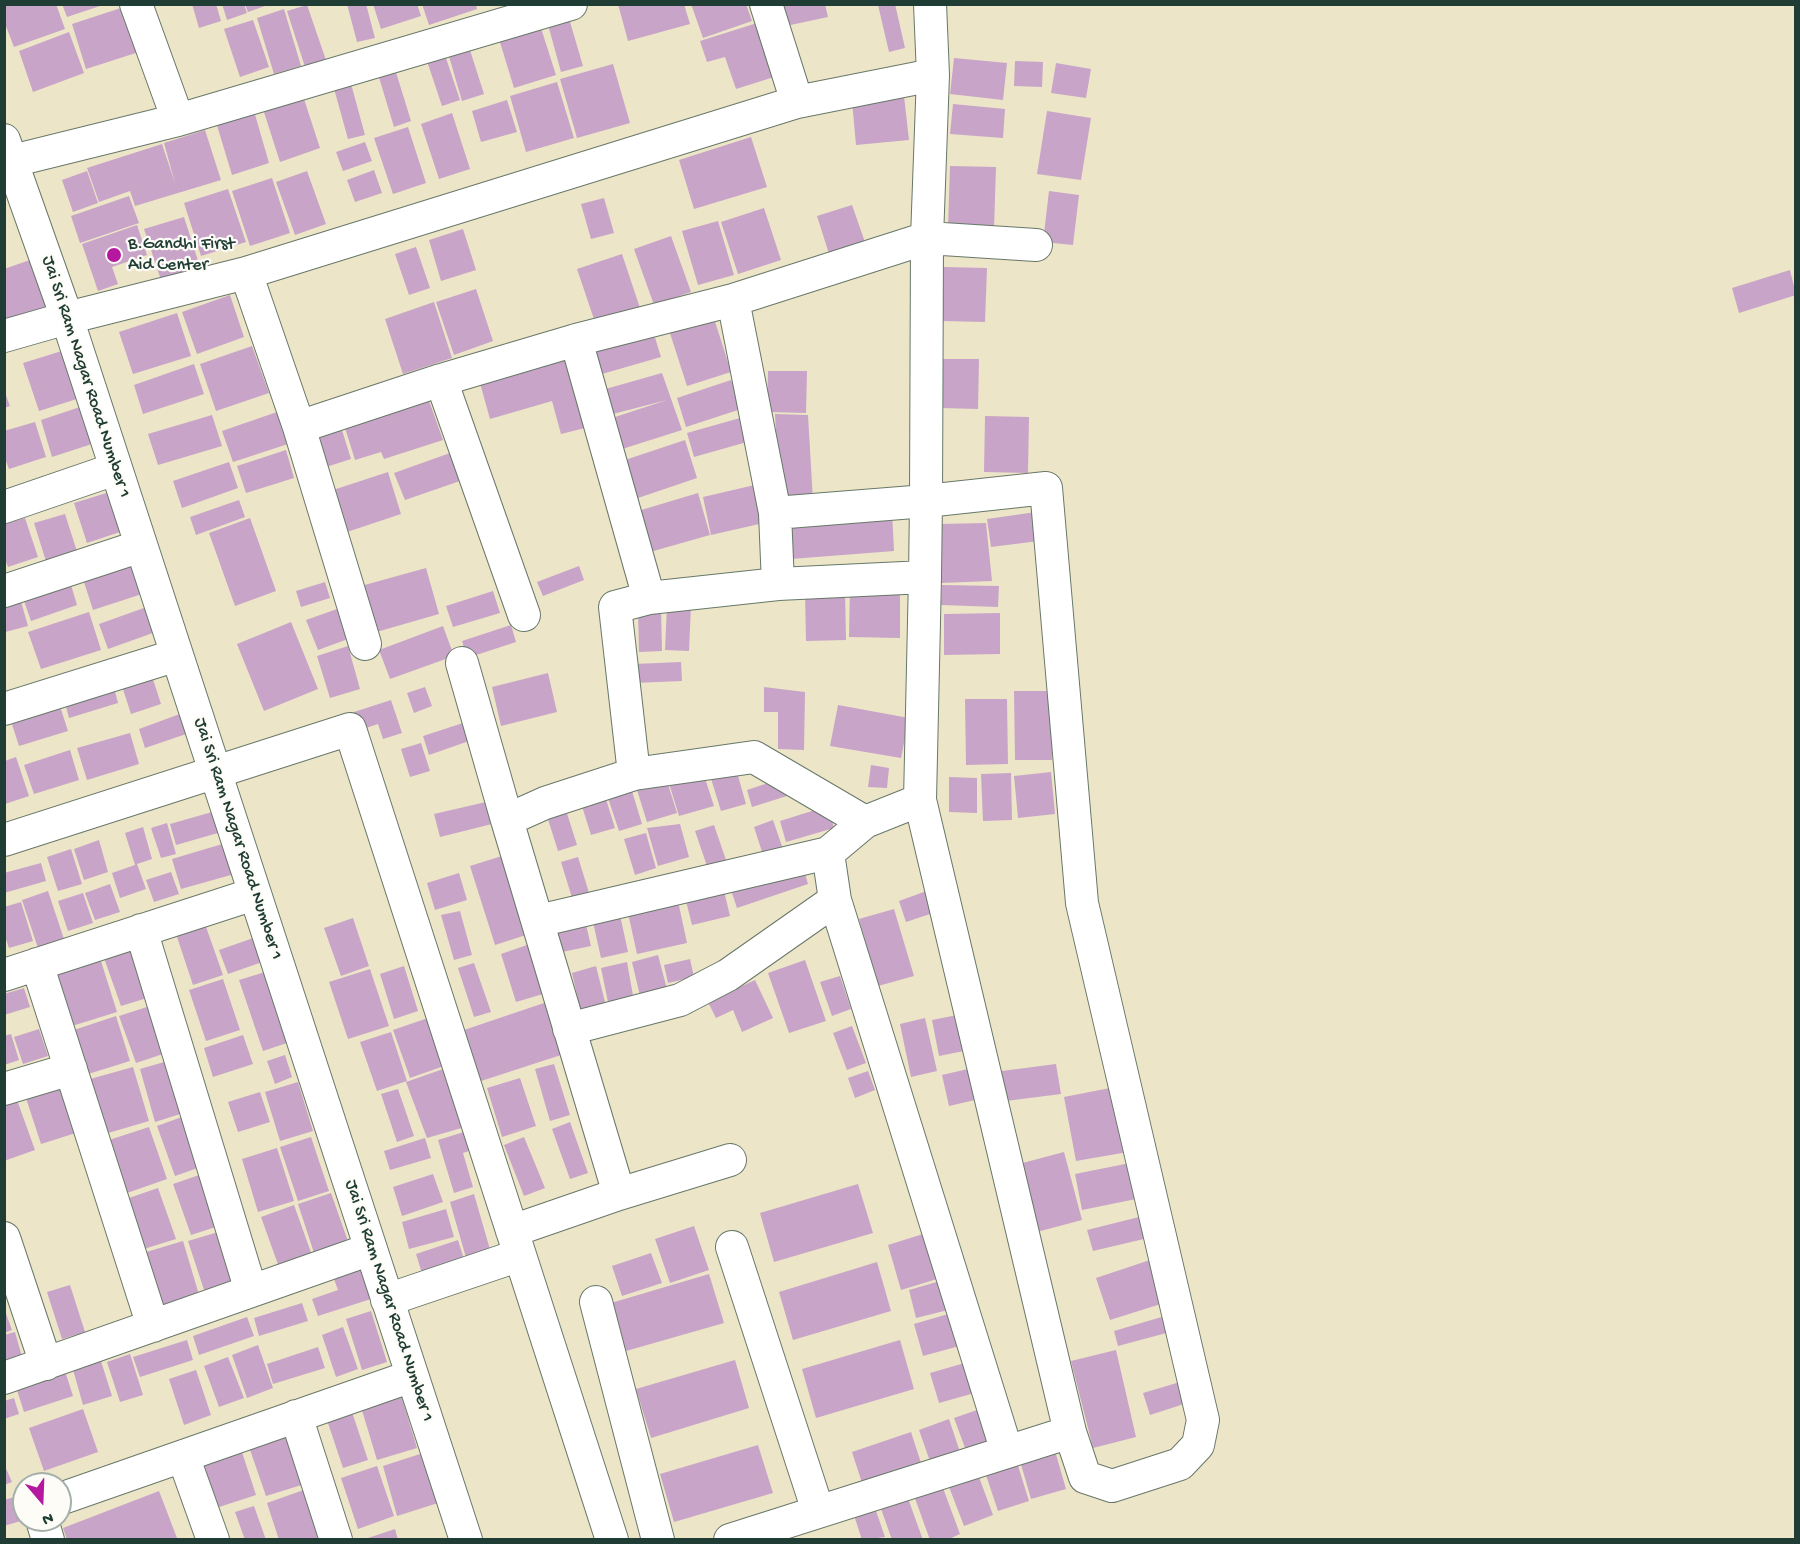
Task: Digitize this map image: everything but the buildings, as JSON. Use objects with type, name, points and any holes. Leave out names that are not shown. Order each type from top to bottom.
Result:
[{"type":"street","points":[[136,4],[178,120]]},
{"type":"street","points":[[7,155],[178,120],[571,4]]},
{"type":"street","points":[[766,4],[797,102]]},
{"type":"street","points":[[775,513],[926,501],[1046,488],[1082,903],[1203,1420],[1198,1445],[1180,1464],[1112,1486],[1084,1477],[1070,1432],[920,800],[926,501],[927,238],[933,75],[930,4]]},
{"type":"street","points":[[4,336],[246,273],[797,102],[933,75]]},
{"type":"street","name":"Jai Sri Ram Nagar Road Number 1","points":[[7,155],[67,318],[466,1539]]},
{"type":"street","points":[[299,427],[441,380],[576,340],[733,300],[927,238],[1036,245]]},
{"type":"street","points":[[246,273],[299,427],[365,644]]},
{"type":"street","points":[[733,300],[775,513],[778,584]]},
{"type":"street","points":[[576,340],[649,598]]},
{"type":"street","points":[[441,380],[524,615]]},
{"type":"street","points":[[4,507],[116,469]]},
{"type":"street","points":[[4,591],[141,546]]},
{"type":"street","points":[[634,774],[615,607],[649,598],[778,584],[925,577]]},
{"type":"street","points":[[4,709],[177,655]]},
{"type":"street","points":[[462,663],[619,1194]]},
{"type":"street","points":[[4,840],[350,729],[612,1539]]},
{"type":"street","points":[[507,820],[545,803],[634,774],[754,758],[865,822]]},
{"type":"street","points":[[538,921],[828,853],[865,822],[920,800]]},
{"type":"street","points":[[828,853],[835,900],[1007,1452]]},
{"type":"street","points":[[4,975],[254,894]]},
{"type":"street","points":[[569,1029],[680,1000],[728,975],[835,900]]},
{"type":"street","points":[[141,930],[251,1291]]},
{"type":"street","points":[[38,964],[153,1326]]},
{"type":"street","points":[[4,1089],[71,1069]]},
{"type":"street","points":[[387,1300],[619,1194],[730,1160]]},
{"type":"street","points":[[4,1238],[46,1364]]},
{"type":"street","points":[[732,1247],[818,1511]]},
{"type":"street","points":[[4,1378],[371,1249]]},
{"type":"street","points":[[596,1302],[658,1539]]},
{"type":"street","points":[[72,1494],[412,1376]]},
{"type":"street","points":[[296,1416],[336,1539]]},
{"type":"street","points":[[730,1539],[769,1534],[818,1511],[1070,1432]]},
{"type":"street","points":[[183,1456],[213,1539]]},
{"type":"place","name":"B.Gandhi First Aid Center","points":[[114,255]]}]
